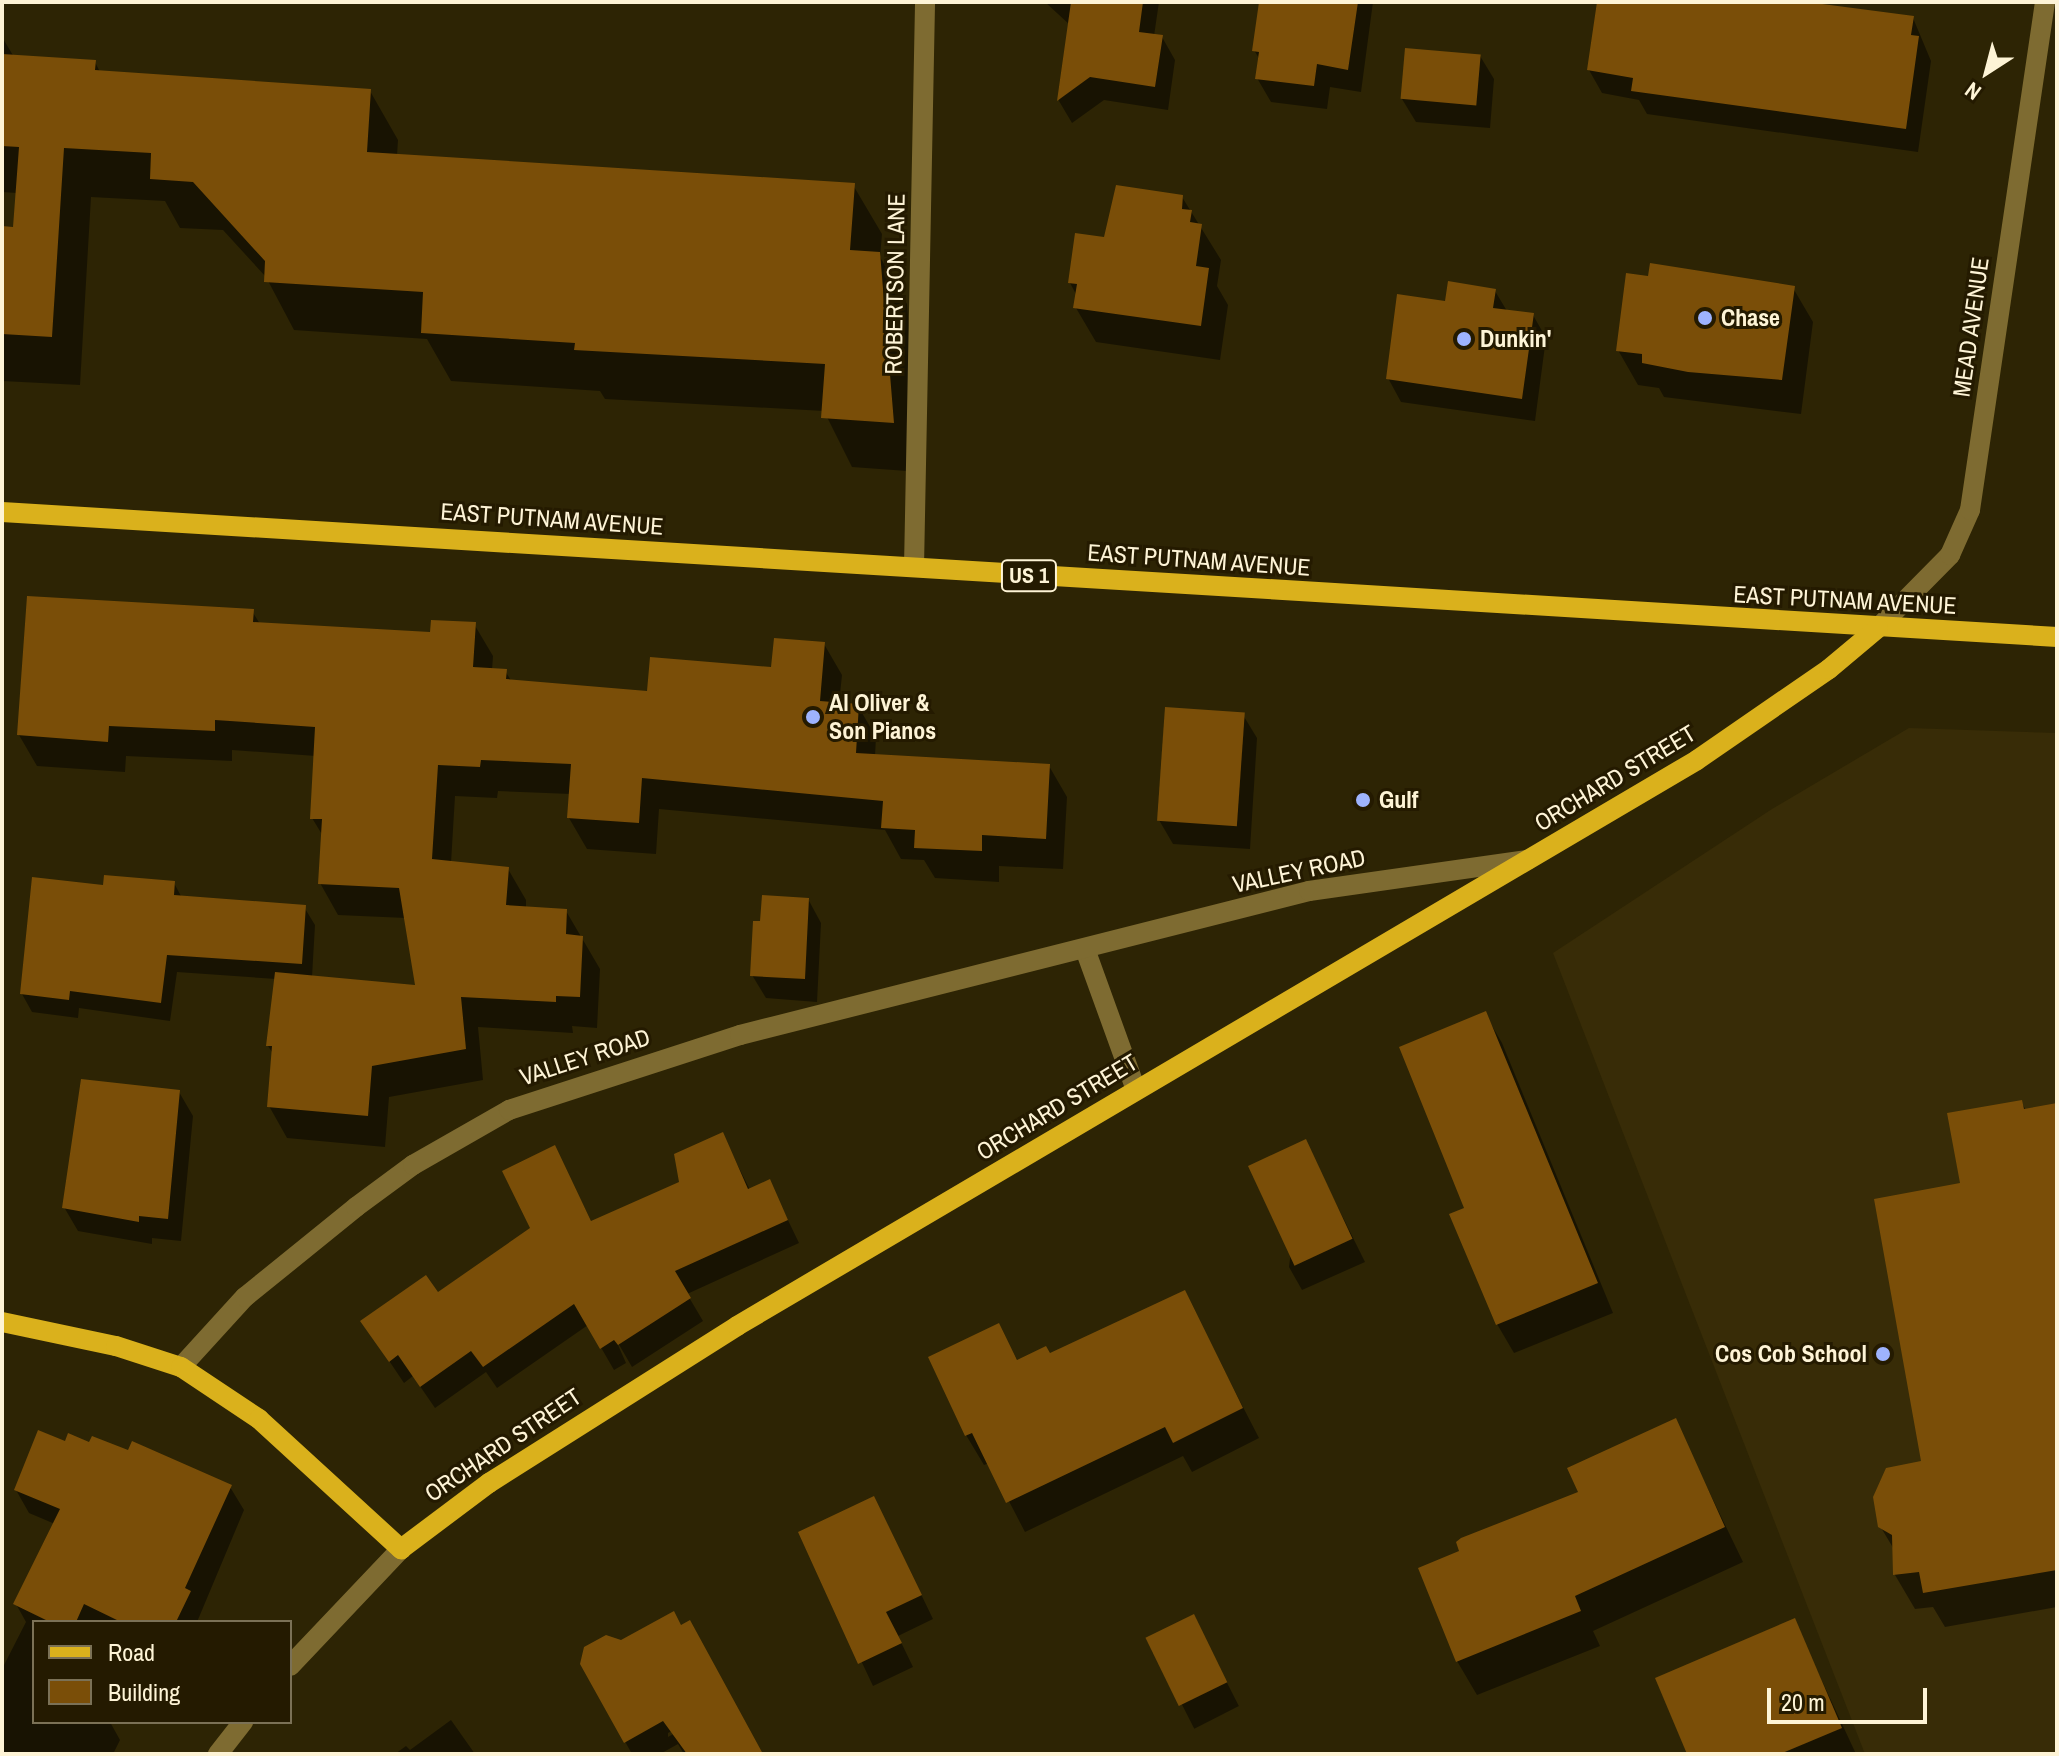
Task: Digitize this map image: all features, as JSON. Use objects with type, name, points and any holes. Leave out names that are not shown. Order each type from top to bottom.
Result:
[{"type":"main road","name":"EAST PUTNAM AVENUE","points":[[2,512],[2057,637]]},
{"type":"main road","name":"ORCHARD STREET","points":[[401,1549],[489,1483],[711,1342],[1697,760],[1829,669],[1878,628]]},
{"type":"main road","points":[[2,1322],[116,1346],[181,1367],[259,1419],[401,1549]]},
{"type":"street","name":"ROBERTSON LANE","points":[[914,567],[925,2]]},
{"type":"street","name":"MEAD AVENUE","points":[[1878,628],[1950,555],[1970,510],[2045,2]]},
{"type":"street","name":"VALLEY ROAD","points":[[181,1367],[245,1297],[356,1207],[413,1165],[509,1110],[740,1035],[1309,891],[1528,860]]},
{"type":"street","points":[[1085,949],[1136,1090]]},
{"type":"street","name":"ORCHARD STREET","points":[[292,1664],[401,1549]]},
{"type":"street","points":[[218,1754],[241,1724]]},
{"type":"shaded area","name":"Cos Cob School","points":[[1909,728],[2057,733],[2057,1754],[1865,1754],[1553,953],[1772,809]]},
{"type":"building","points":[[1071,2],[1143,2],[1139,32],[1163,35],[1155,87],[1090,77],[1057,101]]},
{"type":"building","points":[[1259,2],[1358,2],[1348,70],[1317,64],[1314,86],[1255,79],[1259,52],[1252,51]]},
{"type":"building","points":[[1597,2],[1807,2],[1914,16],[1911,35],[1919,36],[1906,129],[1631,91],[1633,78],[1587,70]]},
{"type":"building","points":[[1405,48],[1481,55],[1476,105],[1401,99]]},
{"type":"building","points":[[2,54],[96,60],[95,70],[371,89],[367,152],[855,183],[850,250],[880,252],[894,423],[821,418],[825,364],[574,350],[575,343],[421,333],[423,292],[264,282],[265,261],[193,182],[150,179],[151,153],[64,148],[52,337],[2,334],[2,226],[13,227],[19,147],[2,146]]},
{"type":"building","points":[[1116,185],[1183,195],[1182,209],[1192,210],[1190,222],[1202,224],[1196,266],[1209,268],[1201,326],[1073,308],[1077,284],[1068,283],[1075,233],[1104,237]]},
{"type":"building","name":"Chase","points":[[1650,263],[1795,286],[1782,380],[1688,372],[1642,363],[1642,354],[1616,351],[1626,273],[1648,276]]},
{"type":"building","points":[[1448,281],[1496,289],[1493,308],[1534,313],[1522,399],[1386,379],[1397,294],[1445,301]]},
{"type":"building","points":[[27,596],[254,609],[253,622],[430,632],[431,620],[476,622],[473,667],[507,669],[506,679],[647,691],[650,657],[771,667],[774,638],[825,642],[820,701],[859,704],[856,753],[1050,764],[1046,839],[982,835],[982,851],[914,848],[915,830],[881,828],[883,801],[642,778],[639,823],[567,818],[571,764],[481,760],[480,767],[438,765],[432,859],[509,867],[506,905],[567,909],[566,934],[583,936],[580,997],[556,996],[556,1002],[461,997],[466,1049],[372,1066],[368,1116],[267,1107],[272,1046],[266,1046],[275,972],[415,985],[399,888],[318,884],[322,819],[310,819],[315,727],[215,720],[215,731],[109,726],[108,742],[17,735]]},
{"type":"building","points":[[1165,707],[1245,713],[1237,826],[1157,821]]},
{"type":"building","points":[[104,875],[175,881],[174,895],[306,905],[302,964],[167,955],[161,1003],[70,991],[69,1000],[20,994],[32,877],[103,885]]},
{"type":"building","points":[[762,895],[809,898],[805,979],[750,976],[753,921],[760,921]]},
{"type":"building","points":[[1486,1011],[1598,1283],[1496,1325],[1449,1214],[1464,1208],[1399,1047]]},
{"type":"building","points":[[81,1079],[180,1090],[168,1219],[139,1216],[139,1222],[62,1208]]},
{"type":"building","points":[[2022,1100],[2024,1109],[2057,1103],[2057,1570],[1923,1593],[1919,1572],[1893,1575],[1892,1535],[1878,1527],[1873,1497],[1886,1468],[1921,1461],[1874,1199],[1960,1183],[1947,1113]]},
{"type":"building","points":[[723,1132],[748,1189],[770,1179],[788,1220],[675,1271],[691,1298],[618,1345],[614,1340],[600,1349],[574,1304],[483,1367],[471,1351],[420,1387],[398,1355],[389,1362],[360,1321],[426,1275],[438,1292],[530,1228],[502,1171],[555,1145],[591,1221],[679,1182],[674,1154]]},
{"type":"building","points":[[1306,1139],[1352,1239],[1294,1266],[1248,1166]]},
{"type":"building","points":[[1185,1290],[1243,1408],[1173,1443],[1165,1427],[1006,1503],[972,1433],[965,1436],[928,1357],[999,1323],[1017,1360],[1046,1346],[1050,1353]]},
{"type":"building","points":[[1676,1418],[1725,1527],[1575,1596],[1581,1611],[1456,1662],[1418,1568],[1459,1551],[1456,1542],[1461,1538],[1578,1492],[1567,1468]]},
{"type":"building","points":[[38,1430],[65,1441],[68,1433],[89,1442],[92,1436],[128,1450],[132,1441],[232,1485],[185,1588],[191,1591],[177,1620],[117,1620],[84,1604],[77,1620],[46,1620],[13,1604],[60,1509],[14,1490]]},
{"type":"building","points":[[874,1496],[922,1595],[886,1612],[902,1643],[858,1664],[798,1532]]},
{"type":"building","points":[[674,1611],[681,1625],[690,1620],[763,1754],[687,1754],[663,1721],[624,1743],[580,1664],[584,1647],[606,1635],[621,1640]]},
{"type":"building","points":[[1194,1614],[1227,1682],[1179,1706],[1145,1638]]},
{"type":"building","points":[[1795,1618],[1842,1728],[1780,1754],[1687,1754],[1655,1678]]},
{"type":"place","name":"Chase","points":[[1705,318]]},
{"type":"place","name":"Dunkin'","points":[[1464,339]]},
{"type":"place","name":"Al Oliver & Son Pianos","points":[[813,717]]},
{"type":"place","name":"Gulf","points":[[1363,800]]},
{"type":"place","name":"Cos Cob School","points":[[1883,1354]]}]
